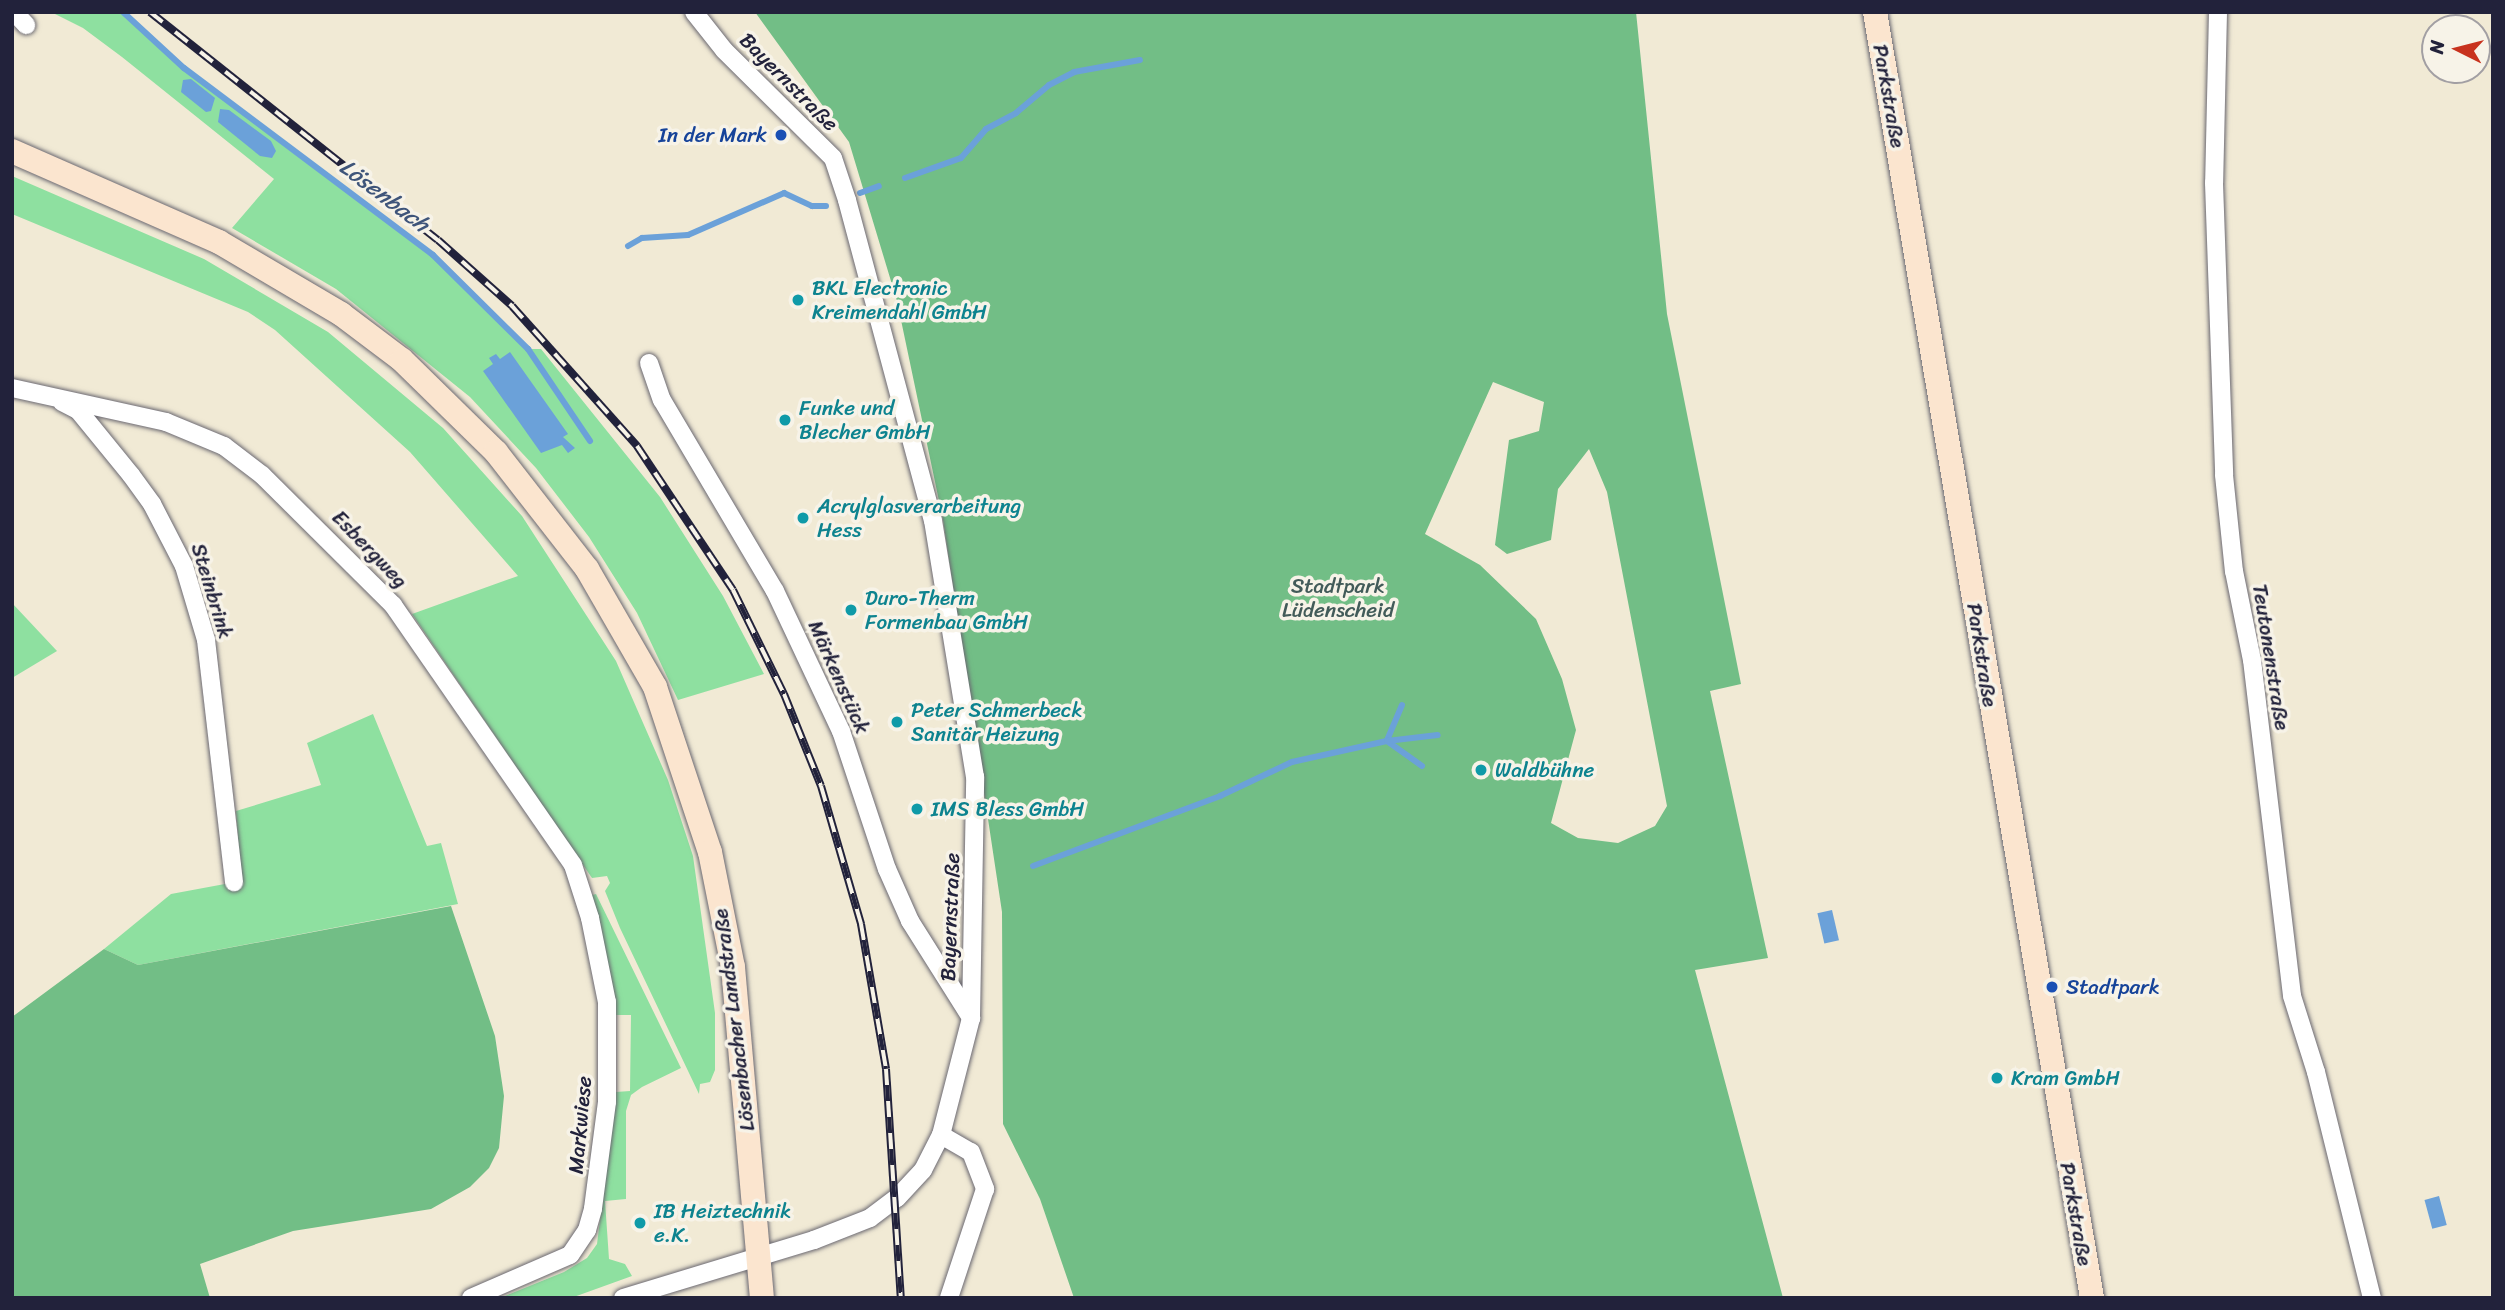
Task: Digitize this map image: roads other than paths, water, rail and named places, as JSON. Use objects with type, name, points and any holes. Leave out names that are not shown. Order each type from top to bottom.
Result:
[{"type":"main road","name":"Parkstraße","points":[[1875,12],[2092,1298]]},
{"type":"main road","name":"Lösenbacher Landstraße","points":[[12,151],[219,242],[341,314],[402,360],[496,453],[587,569],[655,687],[710,852],[733,967],[762,1298]]},
{"type":"street","name":"Bayernstraße","points":[[694,12],[724,50],[833,158],[847,200],[933,521],[975,777],[971,1018],[941,1135]]},
{"type":"street","name":"Teutonenstraße","points":[[2218,12],[2214,183],[2224,475],[2234,571],[2252,660],[2292,996],[2316,1072],[2372,1298]]},
{"type":"street","name":"Märkenstück","points":[[649,363],[662,400],[775,590],[841,731],[887,869],[910,921],[971,1018]]},
{"type":"street","name":"Esbergweg","points":[[12,388],[55,399],[115,408],[166,422],[224,446],[262,475],[365,574],[405,621],[573,865],[579,888]]},
{"type":"street","name":"Steinbrink","points":[[55,399],[78,410],[131,475],[152,504],[184,566],[206,640],[234,882]]},
{"type":"street","name":"Markwiese","points":[[471,1298],[570,1255],[587,1230],[602,1163],[608,1054],[607,1002],[579,888]]},
{"type":"street","points":[[624,1298],[759,1258],[870,1218],[923,1170],[941,1135],[971,1152],[985,1189],[948,1298]]},
{"type":"water","points":[[191,79],[215,98],[211,111],[206,112],[181,92],[183,80]]},
{"type":"water","points":[[220,109],[229,110],[271,141],[276,151],[272,158],[260,156],[218,122]]},
{"type":"water","points":[[510,352],[568,434],[563,437],[575,448],[568,453],[562,445],[541,453],[483,371],[493,364],[489,358],[496,354],[500,359]]},
{"type":"water","points":[[1832,910],[1839,940],[1824,944],[1817,913]]},
{"type":"water","points":[[2439,1196],[2447,1225],[2432,1229],[2425,1200]]},
{"type":"waterway","name":"Lösenbach","points":[[123,12],[184,68],[433,255],[528,349],[590,441]]},
{"type":"waterway","points":[[905,178],[961,158],[986,129],[1016,113],[1049,85],[1074,72],[1140,60]]},
{"type":"waterway","points":[[860,193],[879,186]]},
{"type":"waterway","points":[[628,246],[642,238],[688,235],[784,193],[812,206],[826,206]]},
{"type":"waterway","points":[[1402,705],[1387,741],[1422,766]]},
{"type":"waterway","points":[[1033,866],[1220,796],[1292,762],[1387,741],[1438,735]]},
{"type":"railway","points":[[150,12],[438,240],[512,306],[637,446],[733,590],[784,694],[821,786],[861,924],[886,1069],[901,1298]]},
{"type":"place","name":"In der Mark","points":[[781,135]]},
{"type":"place","name":"BKL Electronic Kreimendahl GmbH","points":[[798,300]]},
{"type":"place","name":"Funke und Blecher GmbH","points":[[785,420]]},
{"type":"place","name":"Acrylglasverarbeitung Hess","points":[[803,518]]},
{"type":"place","name":"Duro-Therm Formenbau GmbH","points":[[851,610]]},
{"type":"place","name":"Peter Schmerbeck Sanitär Heizung","points":[[897,722]]},
{"type":"place","name":"Waldbühne","points":[[1481,770]]},
{"type":"place","name":"IMS Bless GmbH","points":[[917,809]]},
{"type":"place","name":"Stadtpark","points":[[2052,987]]},
{"type":"place","name":"Kram GmbH","points":[[1997,1078]]},
{"type":"place","name":"IB Heiztechnik e.K.","points":[[640,1223]]},
{"type":"park label","name":"Stadtpark Lüdenscheid","points":[[1338,598]]}]
